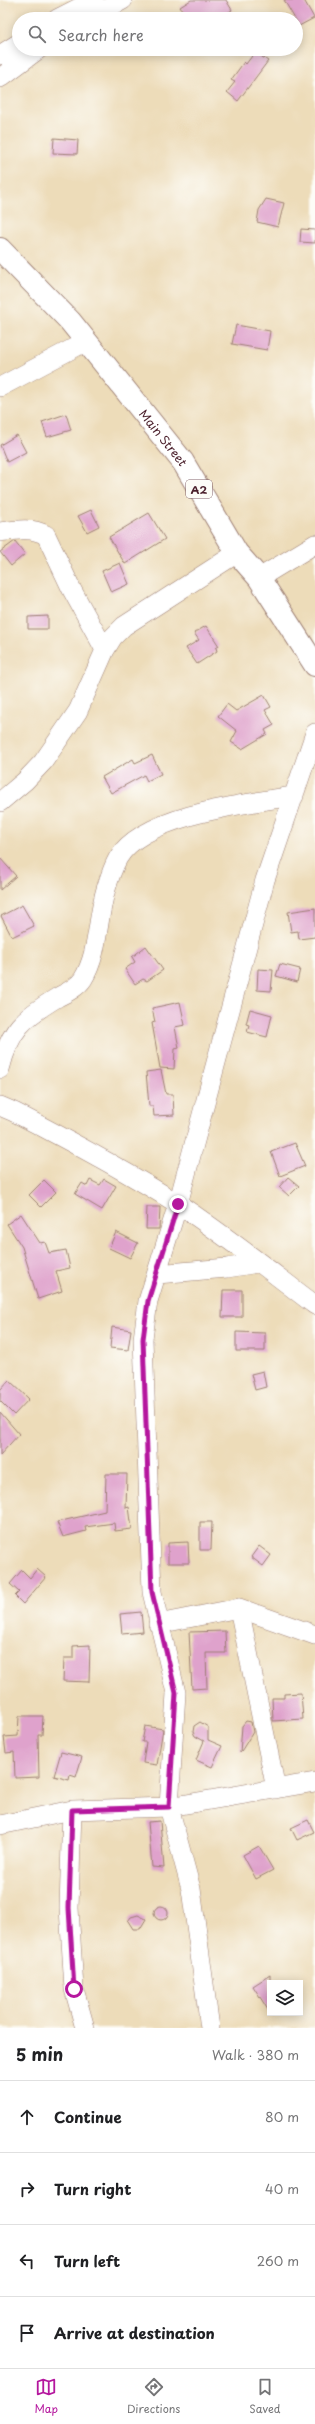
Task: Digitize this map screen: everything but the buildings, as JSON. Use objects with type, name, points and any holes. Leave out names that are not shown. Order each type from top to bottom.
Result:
[{"type":"highway","name":"Main Street","points":[[0,249],[70,321],[134,398],[182,462],[237,553],[259,578],[315,665]]},
{"type":"street","points":[[69,10],[94,0]]},
{"type":"street","points":[[101,12],[122,0]]},
{"type":"street","points":[[0,55],[12,47]]},
{"type":"street","points":[[0,78],[30,56]]},
{"type":"street","points":[[0,387],[86,342]]},
{"type":"street","points":[[0,532],[27,530],[38,531],[46,535],[72,590],[105,650]]},
{"type":"street","points":[[259,578],[315,544]]},
{"type":"street","points":[[0,802],[25,781],[43,762],[78,711],[105,650],[113,637],[124,626],[237,553]]},
{"type":"street","points":[[210,2028],[191,1889],[169,1807],[176,1693],[158,1624],[152,1592],[143,1339],[148,1301],[157,1274],[164,1245],[178,1204],[265,880],[315,733]]},
{"type":"street","points":[[0,1069],[6,1045],[15,1028],[42,1007],[82,981],[93,951],[106,890],[119,858],[128,848],[160,826],[190,816],[211,810],[294,796]]},
{"type":"street","points":[[0,1106],[98,1157],[178,1204],[230,1240],[258,1263],[315,1304]]},
{"type":"street","points":[[157,1274],[227,1268],[258,1263]]},
{"type":"street","points":[[158,1624],[239,1608],[315,1635]]},
{"type":"street","points":[[239,1608],[276,1788]]},
{"type":"street","points":[[0,1824],[72,1810],[169,1807],[315,1782]]},
{"type":"street","points":[[72,1810],[69,1908],[74,1989],[85,2028]]},
{"type":"route","points":[[74,1989],[69,1908],[72,1810],[169,1807],[172,1737],[176,1693],[154,1606],[152,1592],[144,1413],[143,1339],[148,1301],[157,1274],[164,1245],[178,1204]]}]
